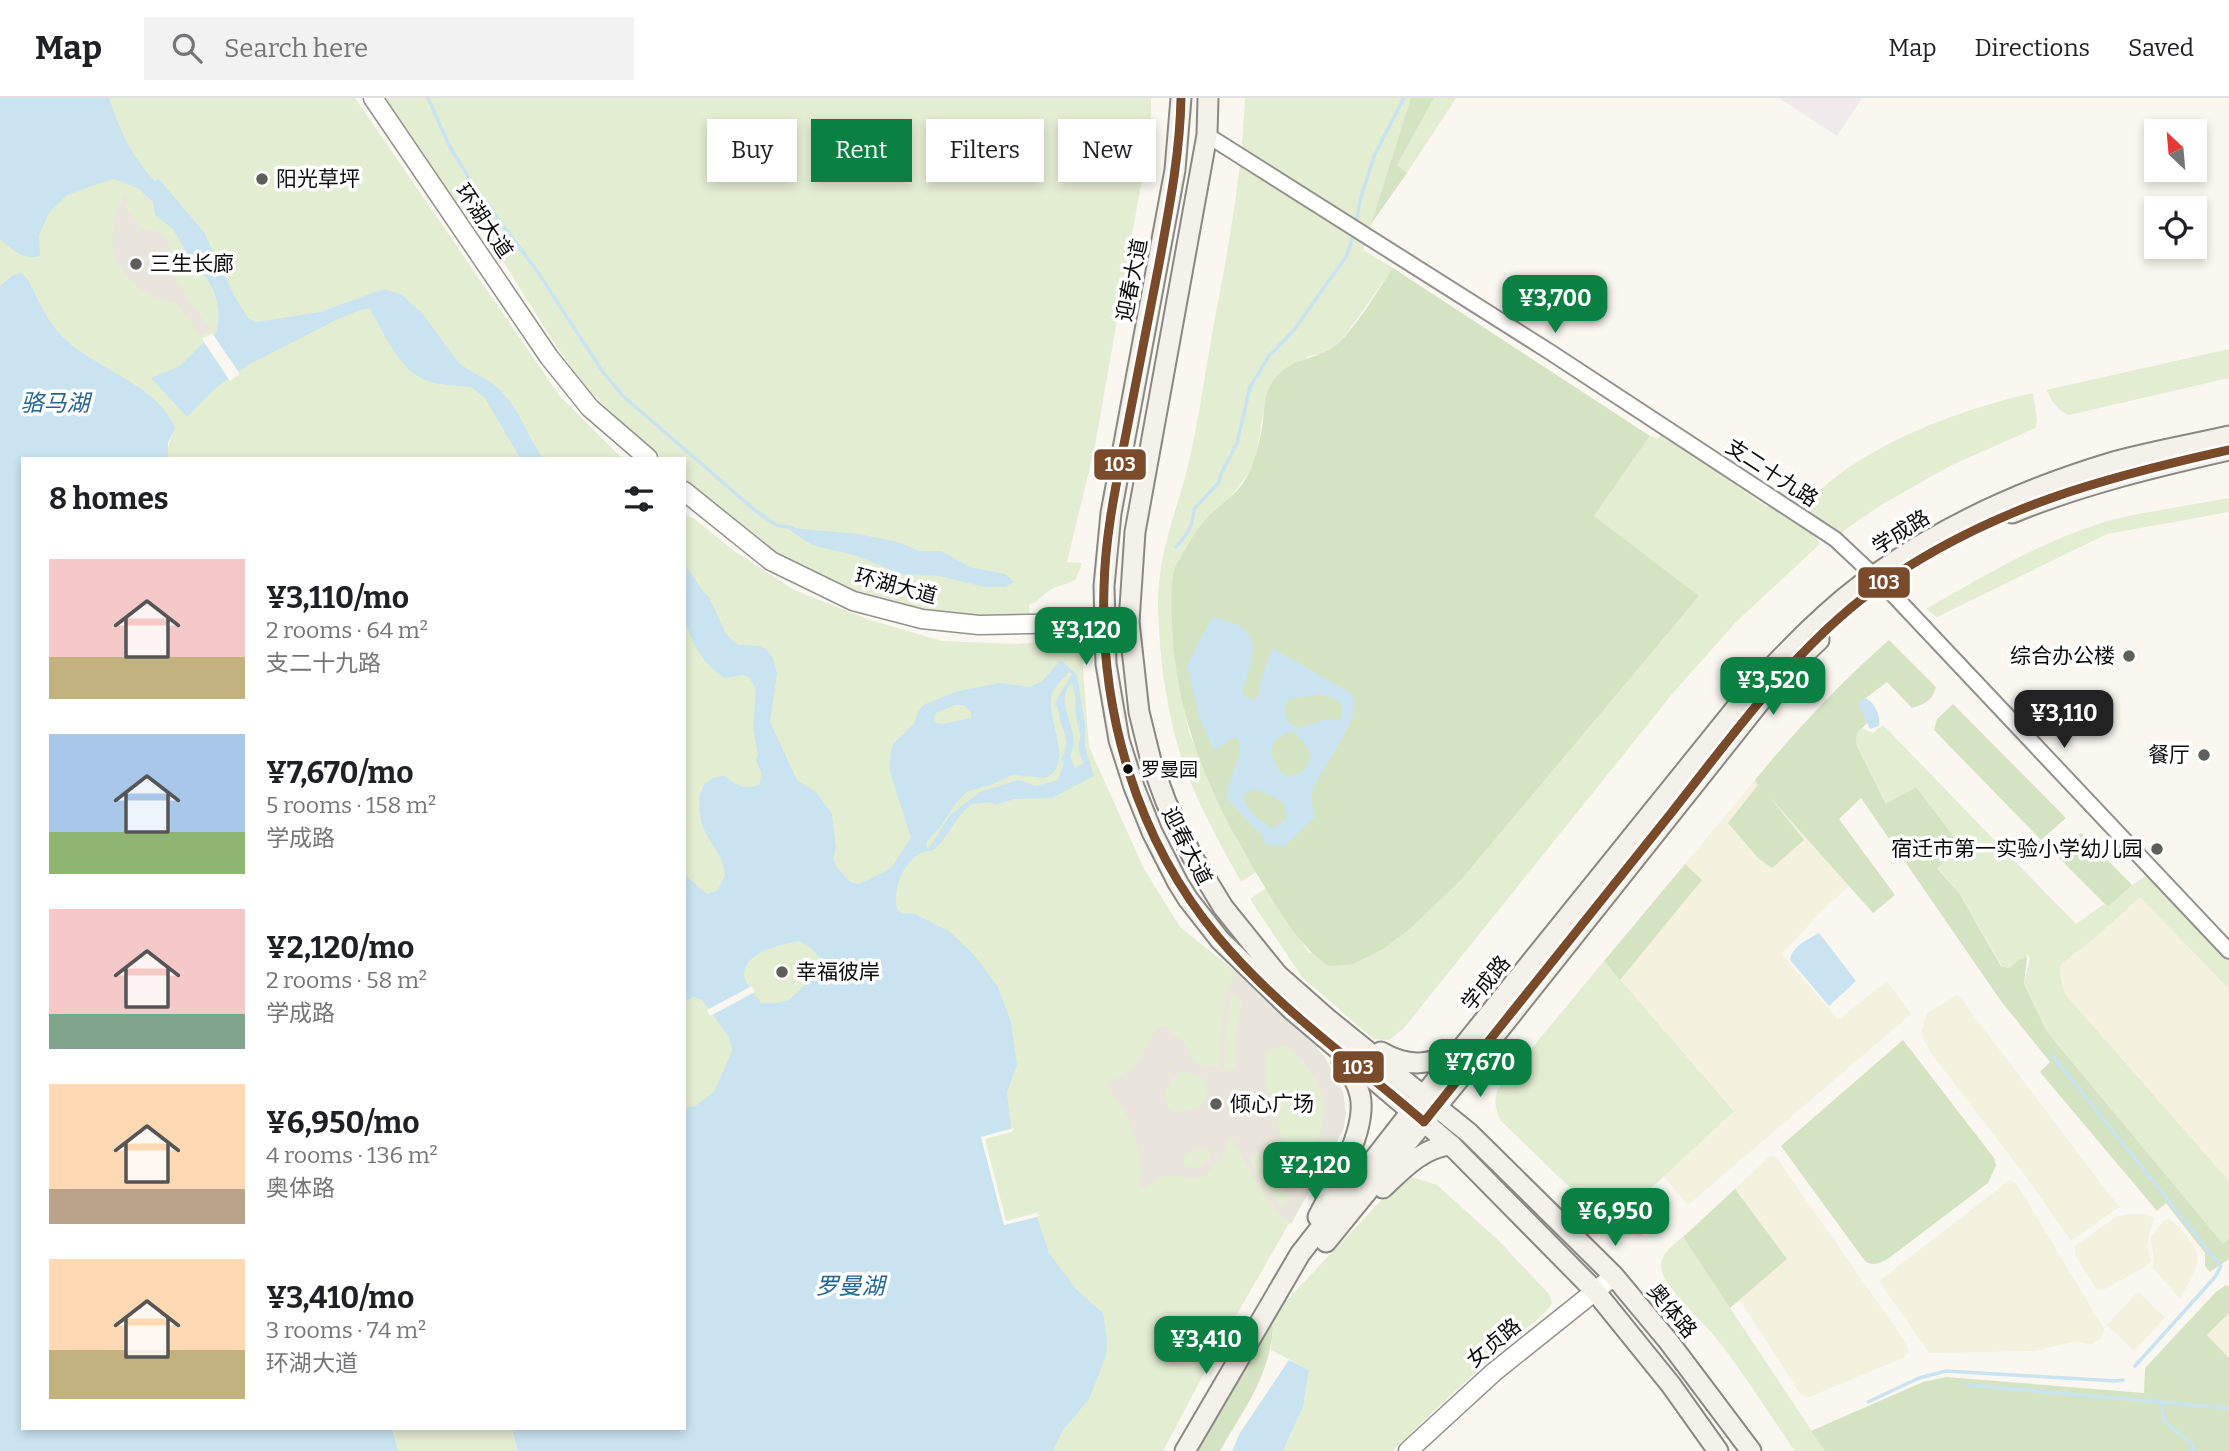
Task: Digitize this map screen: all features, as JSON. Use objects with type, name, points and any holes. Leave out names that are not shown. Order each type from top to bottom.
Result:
[{"type":"main road","name":"迎春大道","points":[[1181,98],[1173,183],[1111,513],[1104,586],[1106,664],[1125,761],[1152,832],[1188,899],[1220,940],[1261,982],[1431,1100]]},
{"type":"main road","name":"迎春大道","points":[[1208,98],[1207,135],[1137,519],[1129,622],[1139,712],[1151,761],[1166,802],[1223,907],[1323,1026],[1418,1117]]},
{"type":"main road","name":"学成路","points":[[1185,1451],[1261,1321],[1303,1260],[1464,1059],[1778,679],[1878,579],[1936,536],[2049,483],[2112,463],[2229,436]]},
{"type":"main road","name":"学成路","points":[[1878,579],[1990,523],[2057,495],[2105,479],[2229,450]]},
{"type":"main road","points":[[1111,513],[1137,519]]},
{"type":"main road","points":[[1115,716],[1139,712]]},
{"type":"main road","points":[[1323,1026],[1393,1059],[1415,1065],[1464,1059],[1459,1111],[1469,1133]]},
{"type":"main road","points":[[1303,1260],[1360,1125],[1360,1096],[1351,1073],[1323,1026]]},
{"type":"main road","name":"奥体路","points":[[1431,1100],[1469,1133],[1614,1276],[1677,1352],[1751,1451]]},
{"type":"main road","points":[[1418,1117],[1451,1146],[1595,1291],[1671,1385],[1718,1451]]},
{"type":"main road","points":[[1303,1260],[1399,1172],[1439,1146],[1451,1146]]},
{"type":"street","name":"环湖大道","points":[[373,98],[549,357],[590,408],[647,457]]},
{"type":"street","name":"支二十九路","points":[[1207,135],[1550,352],[1835,539],[1878,579],[2229,951]]},
{"type":"street","name":"环湖大道","points":[[686,493],[771,561],[853,601],[922,619],[979,625],[1129,622]]},
{"type":"street","name":"女贞路","points":[[1408,1451],[1494,1371],[1614,1276]]},
{"type":"shaded area","points":[[1779,98],[1862,98],[1837,136]]},
{"type":"shaded area","points":[[124,194],[129,197],[126,208],[142,228],[156,231],[166,238],[172,271],[211,331],[201,337],[178,304],[156,299],[143,291],[121,268],[112,241],[114,221]]},
{"type":"shaded area","points":[[1755,780],[1850,885],[1782,954],[1838,1020],[1887,981],[1911,1014],[1688,1205],[1664,1176],[1734,1110],[1620,980],[1702,880],[1685,864]]},
{"type":"shaded area","points":[[2140,896],[2229,989],[2229,1181],[2066,995],[2060,981],[2061,964],[2096,937]]},
{"type":"shaded area","points":[[1236,972],[1308,1037],[1324,1056],[1343,1092],[1346,1114],[1343,1130],[1291,1224],[1279,1214],[1258,1185],[1230,1136],[1221,1158],[1206,1175],[1194,1179],[1163,1176],[1147,1187],[1140,1186],[1141,1156],[1128,1117],[1106,1082],[1124,1074],[1139,1061],[1157,1027],[1165,1026],[1186,1045],[1195,1063],[1218,1068],[1225,995]],"holes":[[[1232,993],[1242,999],[1236,1043],[1236,1069],[1224,1072],[1225,1033]],[[1284,1046],[1294,1051],[1315,1077],[1322,1095],[1324,1112],[1321,1131],[1315,1144],[1301,1152],[1288,1147],[1282,1137],[1266,1088],[1265,1057],[1269,1050]],[[1182,1070],[1201,1077],[1207,1093],[1201,1106],[1176,1113],[1169,1108],[1164,1097],[1173,1077]],[[1204,1148],[1211,1155],[1206,1163],[1194,1169],[1183,1165],[1183,1158]],[[1259,1152],[1290,1199],[1282,1208],[1264,1185],[1249,1158]]]},
{"type":"shaded area","points":[[1958,995],[2119,1207],[2071,1241],[2030,1182],[1931,1053],[1923,1038],[1922,1030],[1927,1013]]},
{"type":"shaded area","points":[[1770,1156],[1776,1157],[1906,1343],[1909,1352],[1903,1358],[1809,1397],[1801,1395],[1740,1300],[1787,1259],[1735,1189]]},
{"type":"shaded area","points":[[2010,1180],[2016,1183],[2104,1329],[2102,1338],[2091,1344],[2073,1342],[2034,1351],[1929,1353],[1879,1281]]},
{"type":"shaded area","points":[[2144,1214],[2155,1218],[2147,1247],[2151,1261],[2103,1290],[2097,1290],[2077,1258],[2075,1246],[2116,1217]]},
{"type":"shaded area","points":[[2169,1219],[2193,1244],[2197,1253],[2198,1261],[2194,1273],[2180,1299],[2153,1268],[2151,1238],[2163,1221]]},
{"type":"shaded area","points":[[2138,1292],[2165,1317],[2134,1351],[2107,1325]]},
{"type":"shaded area","points":[[2229,1313],[2229,1358],[2207,1335]]},
{"type":"green space","points":[[0,98],[355,98],[559,395],[621,457],[168,457],[173,426],[165,410],[139,388],[65,339],[48,318],[28,279],[21,274],[13,275],[0,286]]},
{"type":"green space","points":[[385,98],[1151,98],[1151,119],[1058,119],[1058,182],[1141,182],[1095,446],[1067,562],[1082,563],[1076,579],[1050,590],[1029,605],[1030,620],[960,619],[882,602],[832,583],[785,558],[733,521],[686,482],[686,457],[658,457],[585,387],[488,237],[468,219]]},
{"type":"green space","points":[[1245,98],[1411,98],[1363,250],[1393,268],[1335,346],[1321,354],[1308,356],[1265,402],[1256,456],[1248,474],[1173,571],[1172,620],[1176,667],[1189,733],[1240,846],[1256,872],[1241,882],[1199,802],[1180,753],[1165,689],[1158,602],[1162,562],[1188,467],[1225,263],[1238,181]]},
{"type":"green space","points":[[1411,98],[1434,98],[1397,165],[1407,173],[1371,224]]},
{"type":"green space","points":[[1434,98],[1456,98],[1407,173],[1397,165]]},
{"type":"green space","points":[[1393,268],[1650,436],[1594,516],[1699,596],[1461,880],[1412,927],[1383,949],[1353,964],[1329,966],[1300,939],[1277,907],[1230,827],[1203,769],[1177,676],[1173,643],[1172,582],[1175,566],[1196,531],[1245,480],[1258,448],[1265,399],[1277,376],[1293,364],[1336,345],[1359,319]]},
{"type":"green space","points":[[2229,349],[2229,378],[2069,415],[2058,408],[2046,390]]},
{"type":"green space","points":[[2033,393],[2037,421],[2035,428],[1950,466],[1881,505],[1839,534],[1803,509],[1823,487],[1877,450],[1973,409]]},
{"type":"green space","points":[[1662,433],[1767,507],[1770,504],[1813,534],[1820,544],[1736,622],[1673,693],[1404,1028],[1389,1040],[1373,1039],[1302,977],[1250,899],[1266,888],[1309,953],[1412,927],[1461,880],[1698,597],[1594,516],[1650,436],[1658,439]]},
{"type":"green space","points":[[2229,498],[2229,512],[2107,534],[1937,617],[1926,609],[2010,562],[2075,532],[2129,516]]},
{"type":"green space","name":"罗曼园","points":[[686,515],[734,551],[794,590],[867,619],[942,641],[1017,644],[1056,641],[1082,655],[1089,747],[1144,869],[1180,927],[1236,972],[1308,1037],[1324,1056],[1343,1092],[1346,1114],[1343,1130],[1218,1347],[1163,1451],[398,1451],[393,1430],[686,1430]]},
{"type":"green space","points":[[1889,640],[1936,687],[1927,701],[1912,708],[1887,682],[1859,703],[1867,723],[1857,733],[1856,744],[1886,804],[1916,787],[1961,846],[1937,868],[1959,893],[2001,966],[2009,968],[2027,957],[2024,984],[2047,1032],[2223,1244],[2229,1239],[2229,1259],[2210,1272],[2205,1266],[2205,1253],[2166,1203],[2157,1211],[2040,1072],[2050,1062],[2001,1001],[1861,798],[1839,819],[1895,895],[1873,913],[1769,796],[1804,840],[1772,868],[1758,858],[1728,823],[1758,785],[1755,780],[1786,743],[1836,690]]},
{"type":"green space","points":[[1953,704],[2066,818],[2041,840],[1934,730],[1937,719]]},
{"type":"green space","points":[[1883,725],[2076,924],[2104,904],[2108,907],[2132,885],[2152,872],[2229,956],[2229,989],[2140,897],[2061,964],[2060,972],[2066,995],[2229,1181],[2229,1239],[2223,1245],[2047,1032],[2024,984],[2030,959],[2027,953],[2027,957],[2009,968],[2002,966],[1959,893],[1937,867],[1961,846],[1916,787],[1887,805],[1856,744],[1857,733],[1862,728],[1873,733]]},
{"type":"green space","points":[[2081,833],[2132,885],[2108,907],[2059,858],[2069,843]]},
{"type":"green space","points":[[1685,864],[1702,880],[1620,980],[1604,961]]},
{"type":"green space","points":[[1604,961],[1734,1111],[1647,1192],[1665,1214],[1640,1236],[1618,1234],[1501,1121],[1497,1113],[1498,1089]]},
{"type":"green space","points":[[1903,1040],[1994,1158],[1996,1165],[1988,1183],[1889,1258],[1871,1264],[1865,1261],[1781,1146]]},
{"type":"green space","points":[[1409,1176],[1437,1185],[1498,1240],[1549,1294],[1552,1303],[1538,1319],[1508,1343],[1393,1451],[1283,1451],[1303,1407],[1309,1370],[1271,1350],[1273,1327],[1267,1321],[1393,1188]]},
{"type":"green space","points":[[1735,1189],[1787,1259],[1730,1308],[1683,1237]]},
{"type":"green space","points":[[1683,1237],[1825,1451],[1795,1451],[1727,1353],[1665,1279],[1661,1266],[1664,1256]]},
{"type":"green space","points":[[2226,1285],[2229,1287],[2229,1313],[2207,1335],[2229,1358],[2229,1451],[1825,1451],[1811,1431],[1923,1382],[1946,1377],[2144,1393],[2145,1368],[2216,1292]]},
{"type":"green space","points":[[1267,1321],[1273,1327],[1271,1345],[1261,1377],[1247,1406],[1220,1451],[1194,1451]]},
{"type":"water","points":[[0,98],[109,98],[133,152],[146,171],[155,181],[158,178],[204,232],[236,299],[249,319],[256,322],[320,312],[384,289],[402,295],[422,313],[458,362],[494,385],[506,397],[542,457],[519,457],[485,398],[471,387],[433,383],[408,369],[393,350],[370,309],[340,318],[248,365],[217,387],[187,417],[151,378],[180,366],[215,335],[218,307],[208,280],[195,267],[173,229],[155,215],[153,202],[138,188],[113,179],[67,195],[49,213],[39,235],[40,256],[23,255],[0,239]]},
{"type":"water","name":"骆马湖","points":[[21,273],[28,279],[48,318],[65,339],[156,401],[168,414],[175,428],[168,443],[168,457],[21,457],[21,1430],[393,1430],[398,1451],[0,1451],[0,286],[13,275]]},
{"type":"water","points":[[788,529],[859,534],[901,543],[919,551],[941,551],[970,567],[1005,574],[1014,582],[1005,587],[985,587],[939,576],[903,574],[854,555],[812,545]]},
{"type":"water","name":"罗曼湖","points":[[686,566],[709,597],[726,634],[738,645],[759,646],[767,650],[773,658],[777,673],[770,722],[797,780],[816,792],[832,814],[836,848],[833,859],[836,866],[850,882],[859,884],[891,868],[911,838],[890,772],[890,755],[893,744],[914,724],[923,705],[958,691],[1000,683],[1030,687],[1042,681],[1061,660],[1077,675],[1085,724],[1085,746],[1094,776],[1052,798],[1014,799],[996,805],[990,802],[972,804],[937,847],[916,856],[904,869],[896,893],[897,909],[902,913],[915,914],[949,931],[975,956],[998,987],[1011,1022],[1017,1065],[1007,1092],[1011,1129],[981,1137],[1004,1225],[1037,1217],[1049,1253],[1076,1289],[1103,1313],[1107,1339],[1106,1356],[1089,1399],[1063,1430],[1053,1451],[518,1451],[513,1430],[686,1430],[686,1108],[695,1106],[714,1092],[732,1051],[729,1037],[702,1000],[693,997],[686,1000],[686,876],[707,894],[717,891],[725,876],[722,861],[701,821],[699,804],[704,785],[716,777],[725,776],[742,786],[755,786],[760,784],[761,772],[756,760],[758,756],[753,728],[756,689],[749,677],[742,675],[726,678],[718,673],[698,651],[686,621]],"holes":[[[1069,672],[1072,674],[1055,704],[1066,742],[1061,759],[1064,763],[1058,780],[1036,786],[1018,780],[980,792],[950,815],[929,848],[926,846],[956,803],[968,791],[991,785],[1012,775],[1045,778],[1054,771],[1059,752],[1052,715],[1052,694]],[[1072,682],[1081,735],[1080,756],[1084,763],[1075,768],[1070,755],[1074,738],[1065,700],[1066,691]],[[955,705],[964,705],[971,712],[971,718],[936,723],[936,713]],[[799,941],[808,946],[822,961],[826,970],[824,977],[807,983],[789,1000],[761,1003],[746,981],[746,966],[750,960],[766,950]]]},
{"type":"water","points":[[1211,619],[1234,623],[1249,634],[1253,650],[1242,692],[1246,697],[1254,700],[1259,695],[1259,687],[1272,648],[1351,693],[1355,702],[1349,727],[1313,790],[1315,817],[1285,846],[1266,845],[1261,835],[1227,799],[1228,785],[1238,760],[1240,744],[1237,738],[1231,738],[1217,750],[1213,749],[1200,719],[1187,665]],"holes":[[[1320,694],[1336,699],[1341,705],[1341,719],[1324,720],[1299,728],[1289,723],[1285,713],[1288,701]],[[1288,732],[1294,732],[1306,745],[1311,756],[1305,768],[1295,775],[1285,776],[1274,761],[1273,742]],[[1255,789],[1274,797],[1285,805],[1287,817],[1273,828],[1264,823],[1245,801],[1243,796]]]},
{"type":"water","points":[[1865,698],[1874,706],[1879,718],[1879,726],[1870,729],[1858,703]]},
{"type":"water","points":[[1819,933],[1856,981],[1829,1006],[1790,960],[1797,947]]},
{"type":"water","points":[[1289,1360],[1309,1370],[1303,1407],[1283,1451],[1232,1451],[1240,1433]]},
{"type":"pier","points":[[212,333],[240,374],[230,381],[202,339]]},
{"type":"pier","points":[[752,986],[755,992],[710,1016],[707,1010]]},
{"type":"pier","points":[[1014,1128],[1012,1132],[985,1139],[1006,1221],[1036,1213],[1040,1216],[1004,1225],[981,1137]]},
{"type":"waterway","points":[[428,98],[450,147],[475,188],[537,271],[603,372],[623,396],[756,511],[776,525],[793,528]]},
{"type":"waterway","points":[[1357,219],[1374,156],[1404,98]]},
{"type":"waterway","points":[[1176,547],[1189,530],[1194,509],[1219,482],[1237,443],[1250,387],[1268,357],[1294,330],[1346,257],[1354,234]]},
{"type":"waterway","points":[[2052,1055],[2221,1266],[2215,1277],[2135,1366]]},
{"type":"waterway","points":[[1868,1402],[1919,1378],[1946,1371],[2123,1380]]},
{"type":"waterway","points":[[1967,1385],[2229,1408]]},
{"type":"waterway","points":[[2161,1402],[2164,1421],[2192,1444],[2194,1449],[2191,1451]]},
{"type":"transit line","name":"103","points":[[1181,98],[1179,140],[1170,202],[1106,549],[1104,635],[1117,728],[1145,817],[1165,859],[1218,937],[1291,1011],[1424,1122],[1745,719],[1797,659],[1854,605],[1927,555],[2009,514],[2093,484],[2229,450]]},
{"type":"place","name":"阳光草坪","points":[[262,179]]},
{"type":"place","name":"三生长廊","points":[[136,264]]},
{"type":"place","name":"综合办公楼","points":[[2129,656]]},
{"type":"place","name":"餐厅","points":[[2204,755]]},
{"type":"place","name":"罗曼园","points":[[1128,769]]},
{"type":"place","name":"宿迁市第一实验小学幼儿园","points":[[2157,849]]},
{"type":"place","name":"幸福彼岸","points":[[782,972]]},
{"type":"place","name":"倾心广场","points":[[1216,1104]]}]
